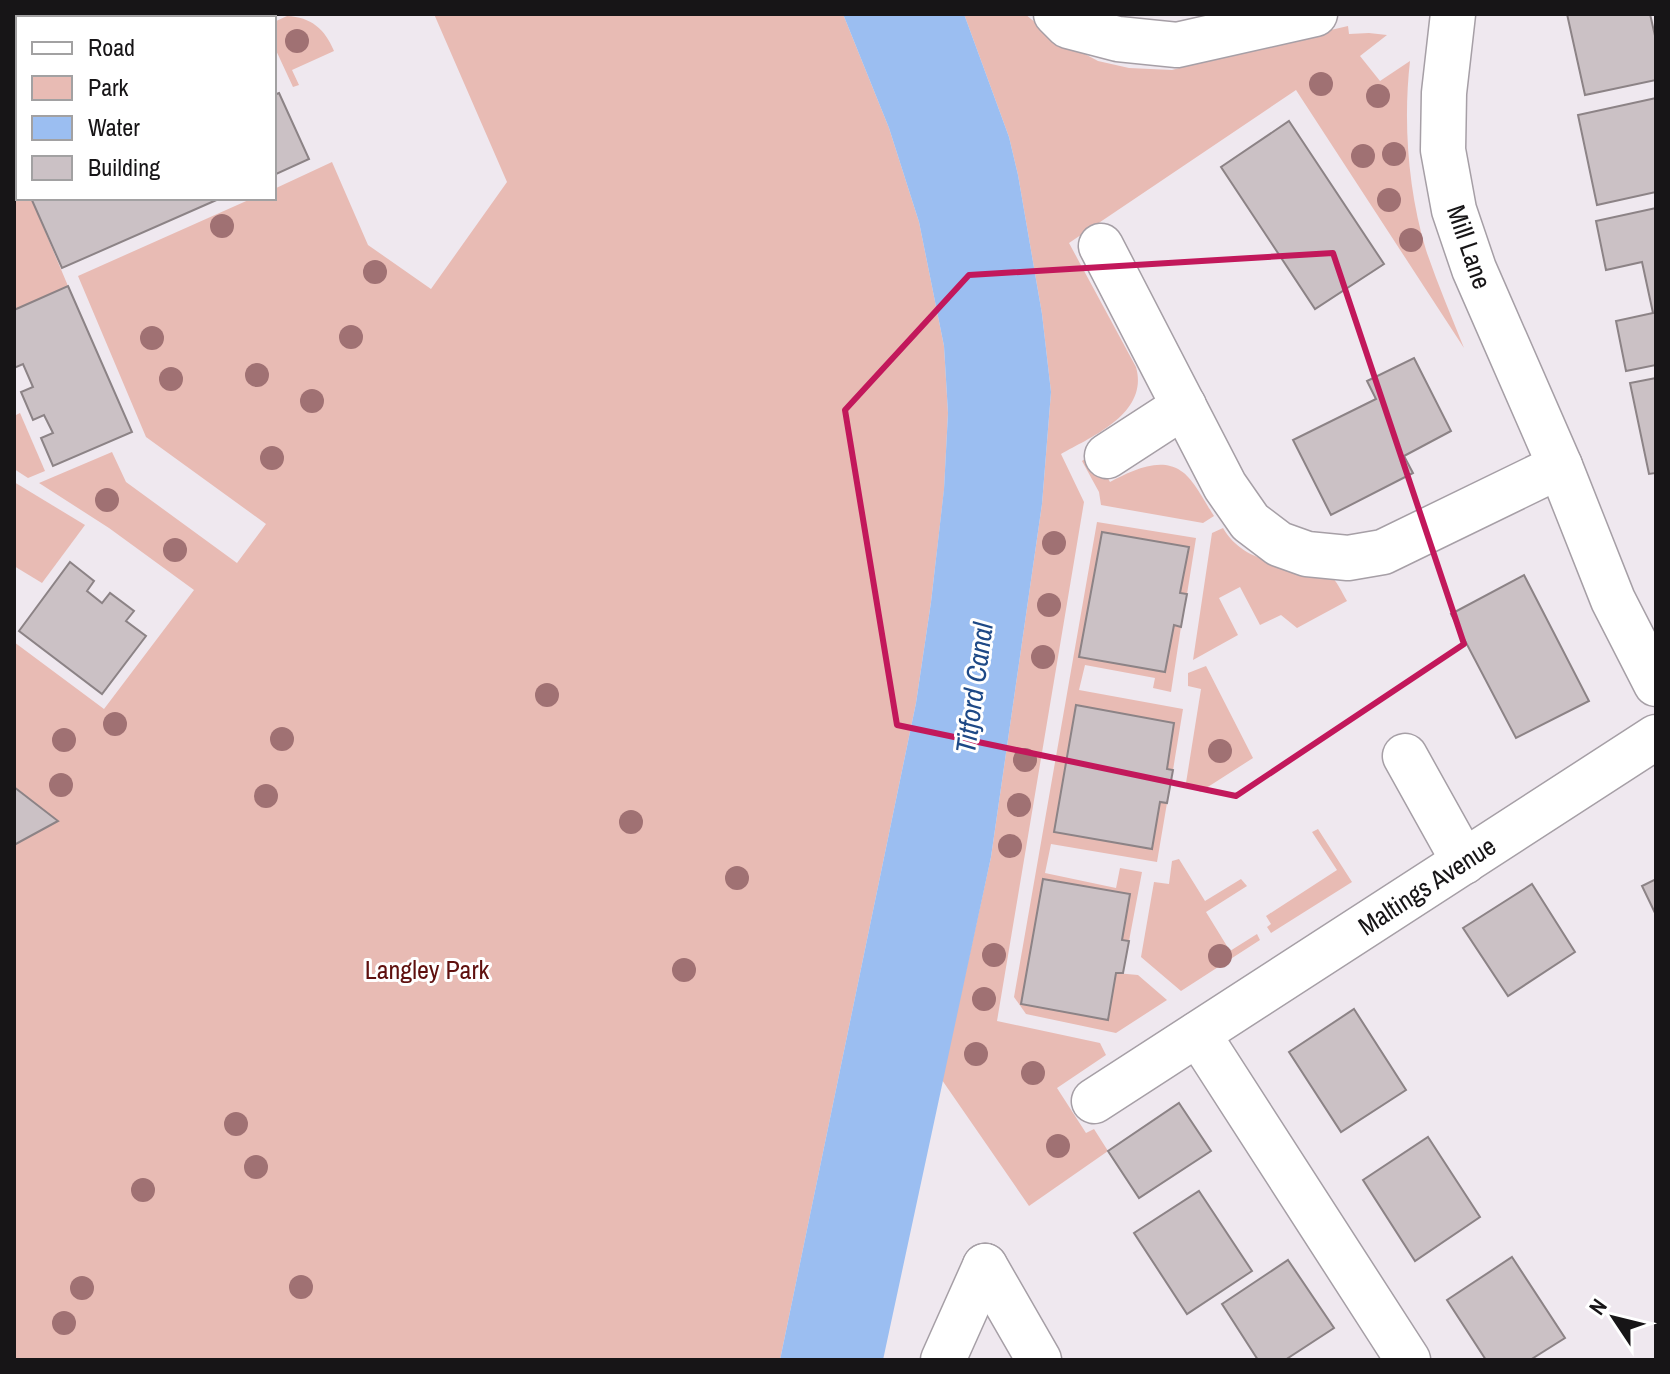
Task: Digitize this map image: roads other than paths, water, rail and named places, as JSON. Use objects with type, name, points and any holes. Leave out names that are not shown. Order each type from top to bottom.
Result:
[{"type":"street","points":[[1056,14],[1068,26],[1105,36],[1177,45],[1315,14]]},
{"type":"street","name":"Mill Lane","points":[[1453,14],[1444,93],[1443,150],[1454,210],[1474,269],[1560,466],[1613,600],[1656,684]]},
{"type":"street","points":[[1101,246],[1225,486],[1250,522],[1279,544],[1307,554],[1348,558],[1383,552],[1560,466]]},
{"type":"street","points":[[1107,456],[1184,406]]},
{"type":"street","name":"Maltings Avenue","points":[[1094,1101],[1656,737]]},
{"type":"street","points":[[1405,756],[1464,862]]},
{"type":"street","points":[[1198,1034],[1408,1360]]},
{"type":"street","points":[[943,1360],[985,1266],[1039,1360]]},
{"type":"water","name":"Titford Canal","points":[[843,14],[964,14],[1009,137],[1018,175],[1042,314],[1051,392],[1042,504],[991,857],[883,1360],[780,1360],[916,703],[944,489],[948,413],[944,346],[919,222],[889,128]]},
{"type":"park label","name":"Langley Park","points":[[427,970]]}]
